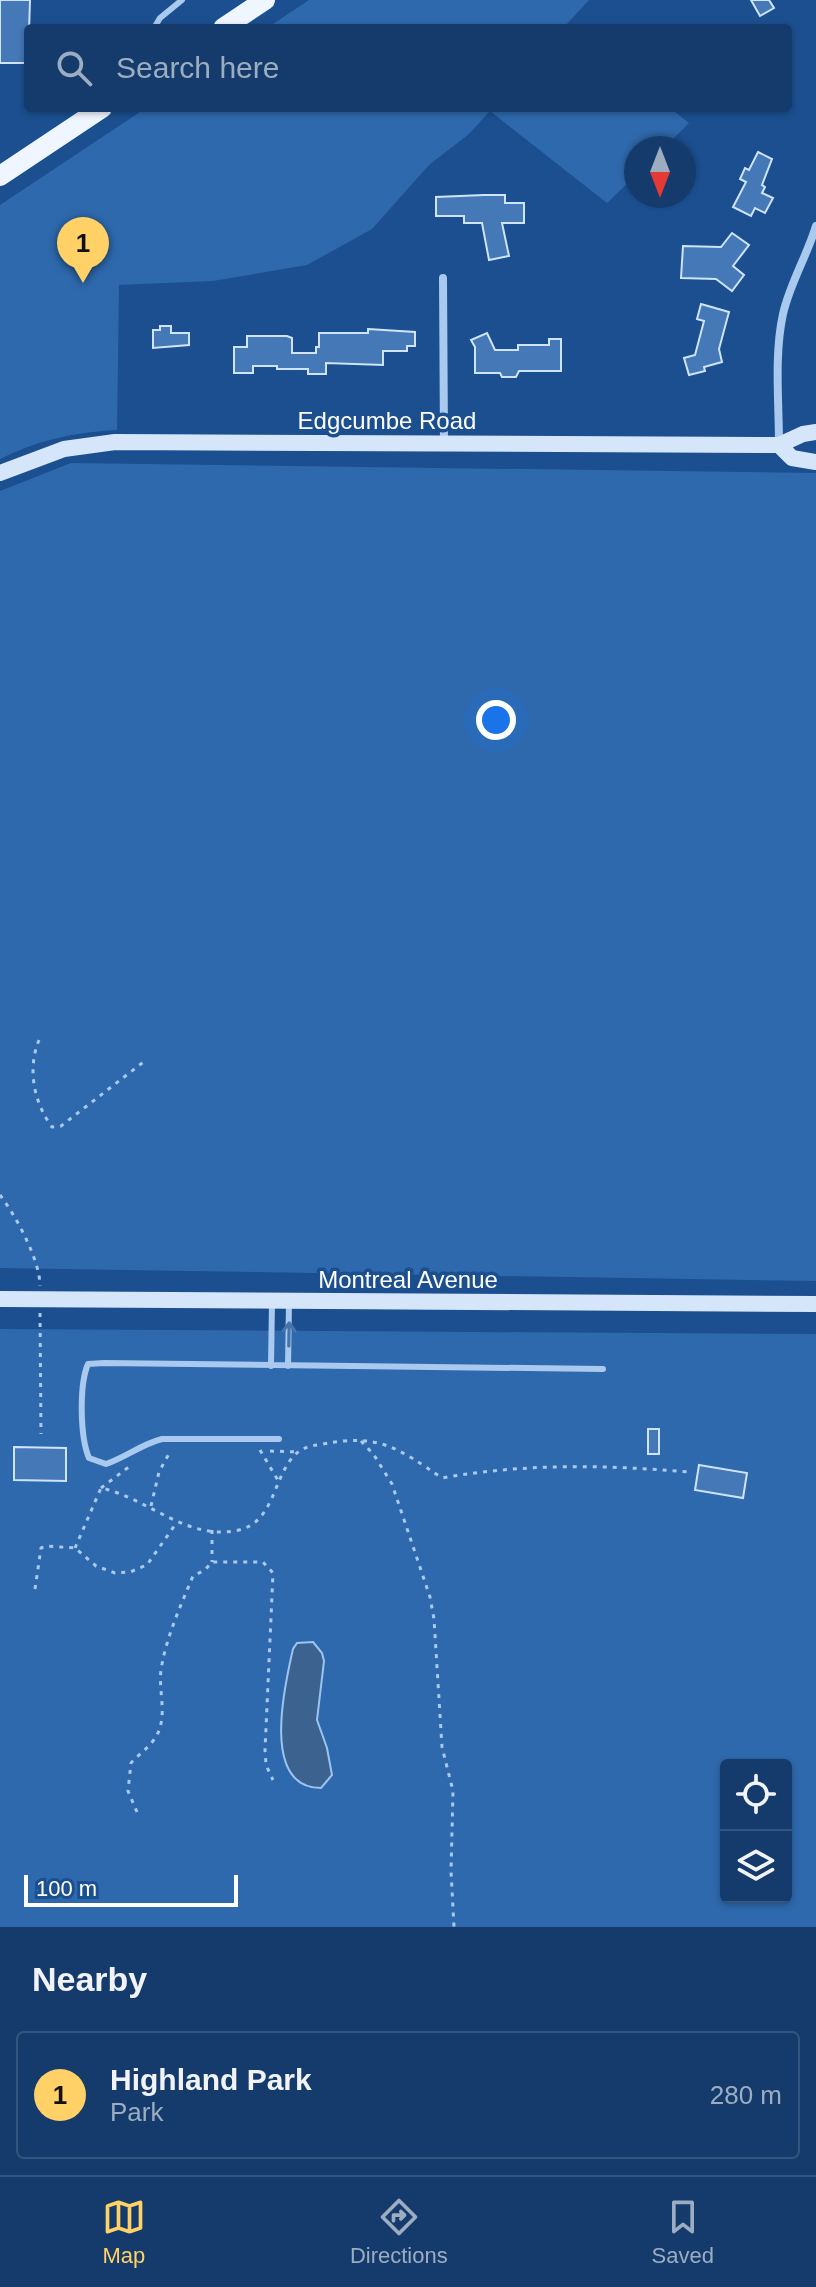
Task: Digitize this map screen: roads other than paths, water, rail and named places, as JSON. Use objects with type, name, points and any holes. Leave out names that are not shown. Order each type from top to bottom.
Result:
[{"type":"main road","points":[[229,24],[264,0]]},
{"type":"main road","points":[[0,176],[96,112]]},
{"type":"street","points":[[779,445],[782,317],[816,226]]},
{"type":"street","points":[[443,278],[444,445]]},
{"type":"street","name":"Edgcumbe Road","points":[[0,473],[64,449],[115,442],[779,445],[803,434],[816,432]]},
{"type":"street","name":"Edgcumbe Road","points":[[779,445],[792,458],[816,462]]},
{"type":"street","name":"Montreal Avenue","points":[[0,1299],[816,1304]]},
{"type":"lane","points":[[156,24],[182,0]]},
{"type":"lane","points":[[271,1366],[281,1302]]},
{"type":"lane","points":[[281,1302],[288,1366]]},
{"type":"lane","points":[[279,1439],[162,1439],[149,1442],[125,1457],[106,1464],[89,1458],[83,1444],[83,1375],[88,1364],[603,1369]]},
{"type":"place","name":"Highland Park","points":[[83,283]]}]
